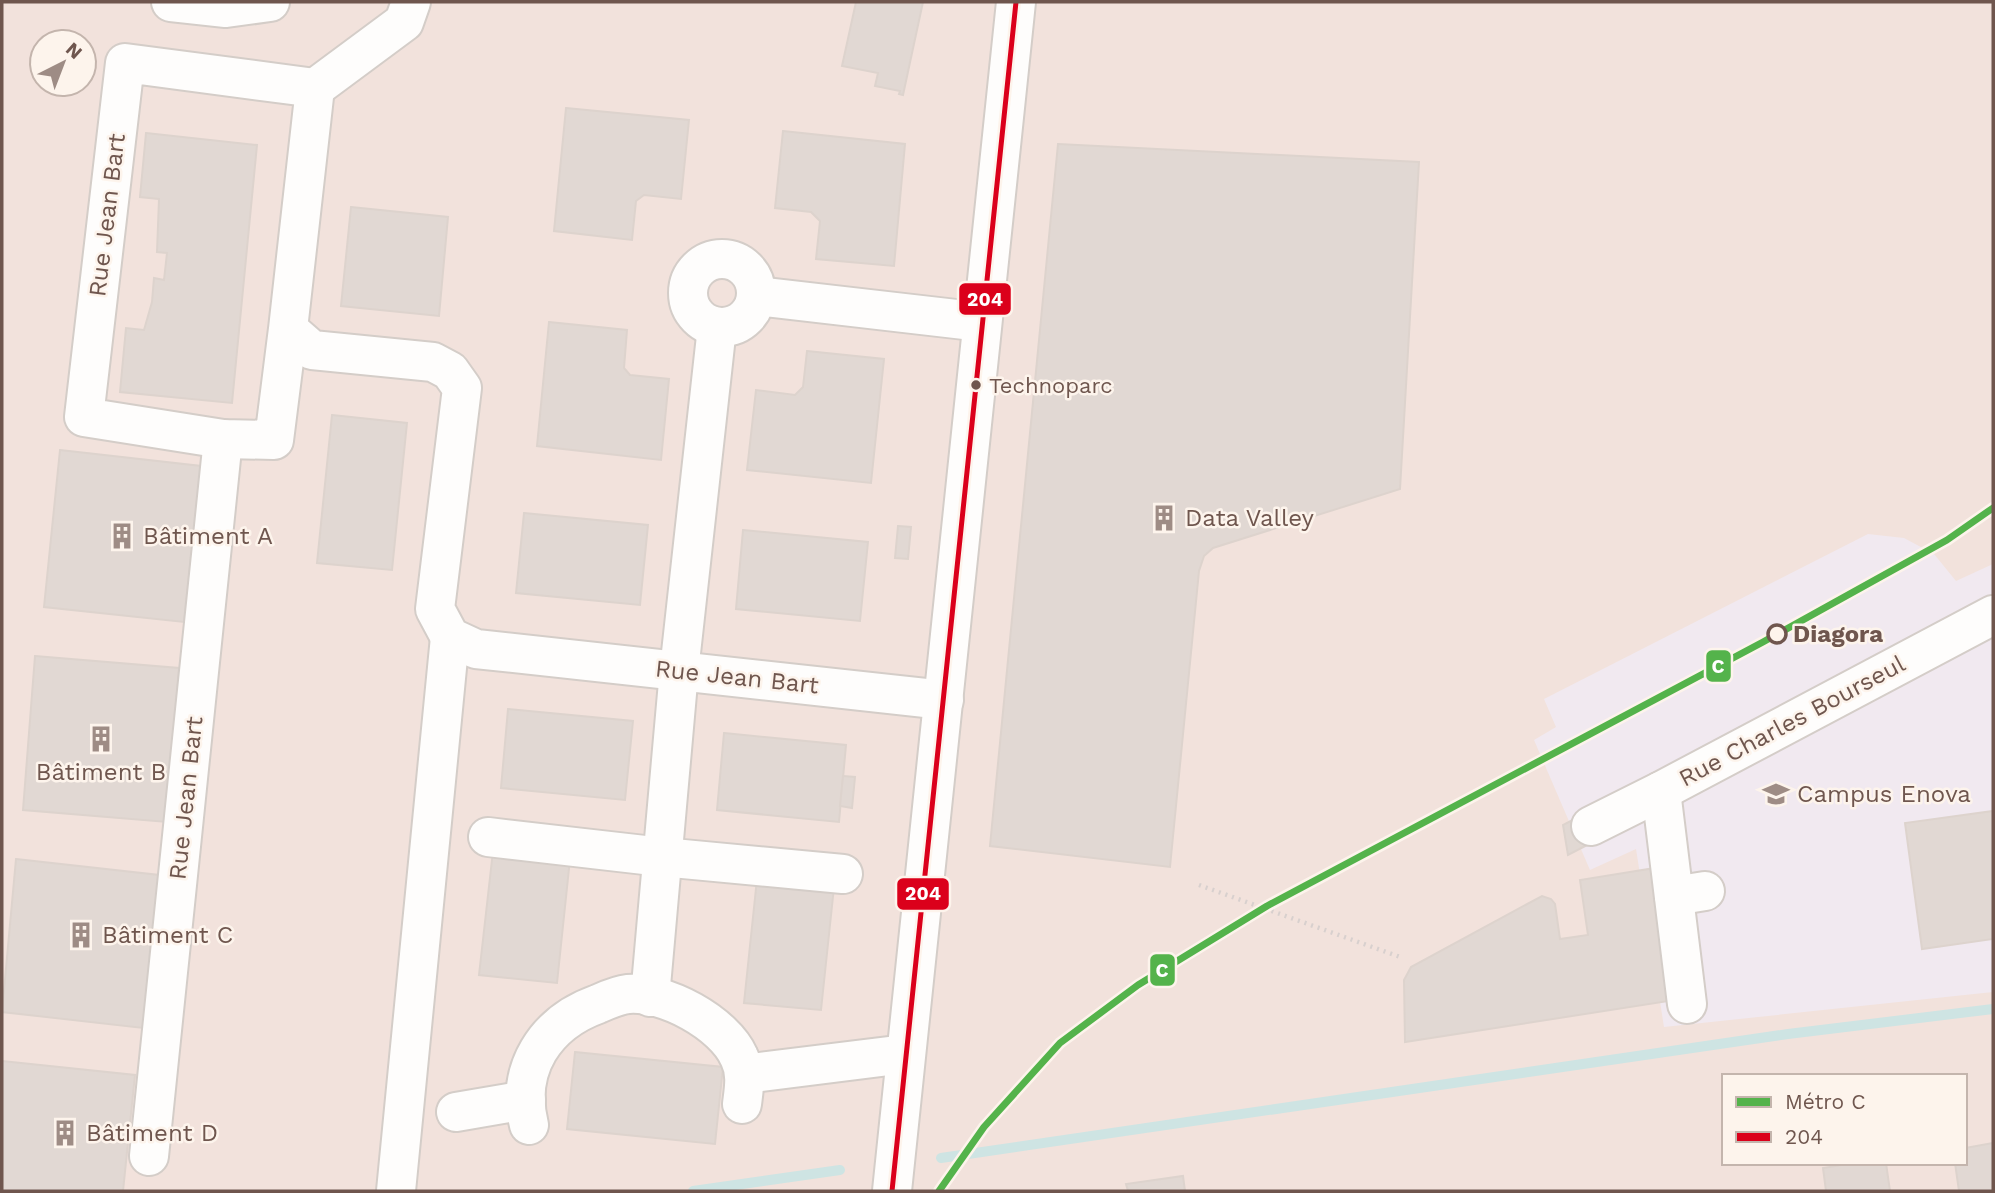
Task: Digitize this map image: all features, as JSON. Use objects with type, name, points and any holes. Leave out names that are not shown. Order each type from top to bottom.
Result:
[{"type":"street","points":[[171,2],[226,8],[270,2]]},
{"type":"street","points":[[315,88],[404,22],[411,2]]},
{"type":"street","points":[[892,1191],[1016,2]]},
{"type":"street","name":"Rue Jean Bart","points":[[125,63],[315,88],[288,329],[274,440],[223,439],[84,417],[125,63]]},
{"type":"street","points":[[723,259],[734,261],[751,275],[756,296],[753,307],[738,323],[717,327],[706,323],[691,307],[688,295],[689,284],[702,265],[723,259]]},
{"type":"street","points":[[756,296],[982,322]]},
{"type":"street","points":[[650,997],[679,671],[717,327]]},
{"type":"street","points":[[288,329],[312,350],[433,362],[450,371],[461,388],[435,609],[450,637],[396,1191]]},
{"type":"street","name":"Rue Jean Bart","points":[[149,1156],[223,439]]},
{"type":"street","name":"Rue Charles Bourseul","points":[[1591,826],[1661,792],[1993,615]]},
{"type":"street","name":"Rue Jean Bart","points":[[450,637],[476,649],[944,700]]},
{"type":"street","points":[[1661,792],[1690,894],[1687,1004]]},
{"type":"street","points":[[488,836],[662,857],[844,874]]},
{"type":"street","points":[[456,1112],[528,1113],[530,1070],[537,1051],[552,1031],[572,1016],[613,998],[630,994],[672,1002],[707,1021],[739,1056],[743,1089],[905,1054]]},
{"type":"path","points":[[1199,885],[1403,958]]},
{"type":"shaded area","points":[[2,2],[1993,2],[1993,1191],[2,1191]]},
{"type":"shaded area","name":"Campus Enova","points":[[1868,534],[1904,538],[1934,554],[1956,581],[1993,564],[1993,992],[1664,1027],[1636,849],[1590,870],[1534,740],[1556,727],[1544,699]]},
{"type":"building","points":[[856,2],[923,2],[903,95],[899,94],[900,91],[875,86],[878,73],[842,66]]},
{"type":"building","points":[[566,108],[689,120],[681,199],[644,195],[636,201],[632,240],[554,231]]},
{"type":"building","points":[[783,131],[905,144],[894,266],[816,259],[820,221],[811,212],[775,208]]},
{"type":"building","points":[[146,133],[257,145],[232,403],[120,392],[126,328],[144,330],[152,302],[154,278],[164,280],[167,253],[157,252],[159,199],[140,197]]},
{"type":"building","name":"Data Valley","points":[[1058,144],[1419,162],[1400,489],[1213,548],[1204,556],[1199,571],[1170,867],[990,846]]},
{"type":"building","points":[[351,207],[448,217],[439,316],[341,306]]},
{"type":"building","points":[[549,322],[627,330],[624,368],[630,375],[669,379],[661,460],[537,446]]},
{"type":"building","points":[[807,351],[884,359],[871,483],[747,470],[756,390],[795,395],[803,387]]},
{"type":"building","points":[[332,415],[407,423],[392,570],[317,563]]},
{"type":"building","name":"Bâtiment A","points":[[60,450],[201,466],[184,622],[44,607]]},
{"type":"building","points":[[524,513],[648,525],[640,605],[516,593]]},
{"type":"building","points":[[898,526],[911,527],[908,559],[895,558]]},
{"type":"building","points":[[743,530],[868,542],[860,621],[736,609]]},
{"type":"building","name":"Bâtiment B","points":[[35,656],[179,668],[167,822],[23,810]]},
{"type":"building","points":[[508,709],[633,721],[625,800],[501,788]]},
{"type":"building","points":[[724,733],[846,745],[839,822],[717,810]]},
{"type":"building","points":[[843,776],[855,777],[852,808],[840,806]]},
{"type":"building","points":[[1993,811],[1993,939],[1922,949],[1905,823]]},
{"type":"building","points":[[1576,818],[1591,843],[1568,855],[1563,825]]},
{"type":"building","points":[[493,851],[570,859],[557,983],[479,975]]},
{"type":"building","name":"Bâtiment C","points":[[16,859],[159,875],[143,1028],[2,1012]]},
{"type":"building","points":[[1655,868],[1675,1000],[1405,1042],[1404,980],[1411,967],[1542,896],[1551,899],[1555,904],[1560,939],[1588,935],[1580,880]]},
{"type":"building","points":[[757,879],[834,887],[821,1010],[744,1003]]},
{"type":"building","points":[[575,1052],[723,1067],[715,1144],[567,1129]]},
{"type":"building","name":"Bâtiment D","points":[[2,1061],[135,1075],[123,1191],[2,1191]]},
{"type":"building","points":[[1993,1143],[1993,1191],[1959,1191],[1955,1165],[1967,1165],[1967,1148]]},
{"type":"building","points":[[1841,1165],[1886,1165],[1890,1191],[1826,1191],[1823,1168]]},
{"type":"building","points":[[1183,1176],[1185,1191],[1128,1191],[1126,1184]]},
{"type":"waterway","points":[[941,1158],[1788,1034],[1993,1009]]},
{"type":"waterway","points":[[693,1191],[840,1170]]},
{"type":"metro line","name":"C","points":[[939,1191],[984,1127],[1060,1043],[1138,985],[1267,906],[1763,642],[1947,540],[1993,508]]},
{"type":"transit line","name":"204","points":[[892,1191],[1016,2]]},
{"type":"place","name":"Technoparc","points":[[976,385]]},
{"type":"place","name":"Data Valley","points":[[1164,518]]},
{"type":"place","name":"Bâtiment A","points":[[122,536]]},
{"type":"place","name":"Diagora","points":[[1777,634]]},
{"type":"place","name":"Bâtiment B","points":[[101,739]]},
{"type":"place","name":"Campus Enova","points":[[1776,794]]},
{"type":"place","name":"Bâtiment C","points":[[81,935]]},
{"type":"place","name":"Bâtiment D","points":[[65,1133]]}]
